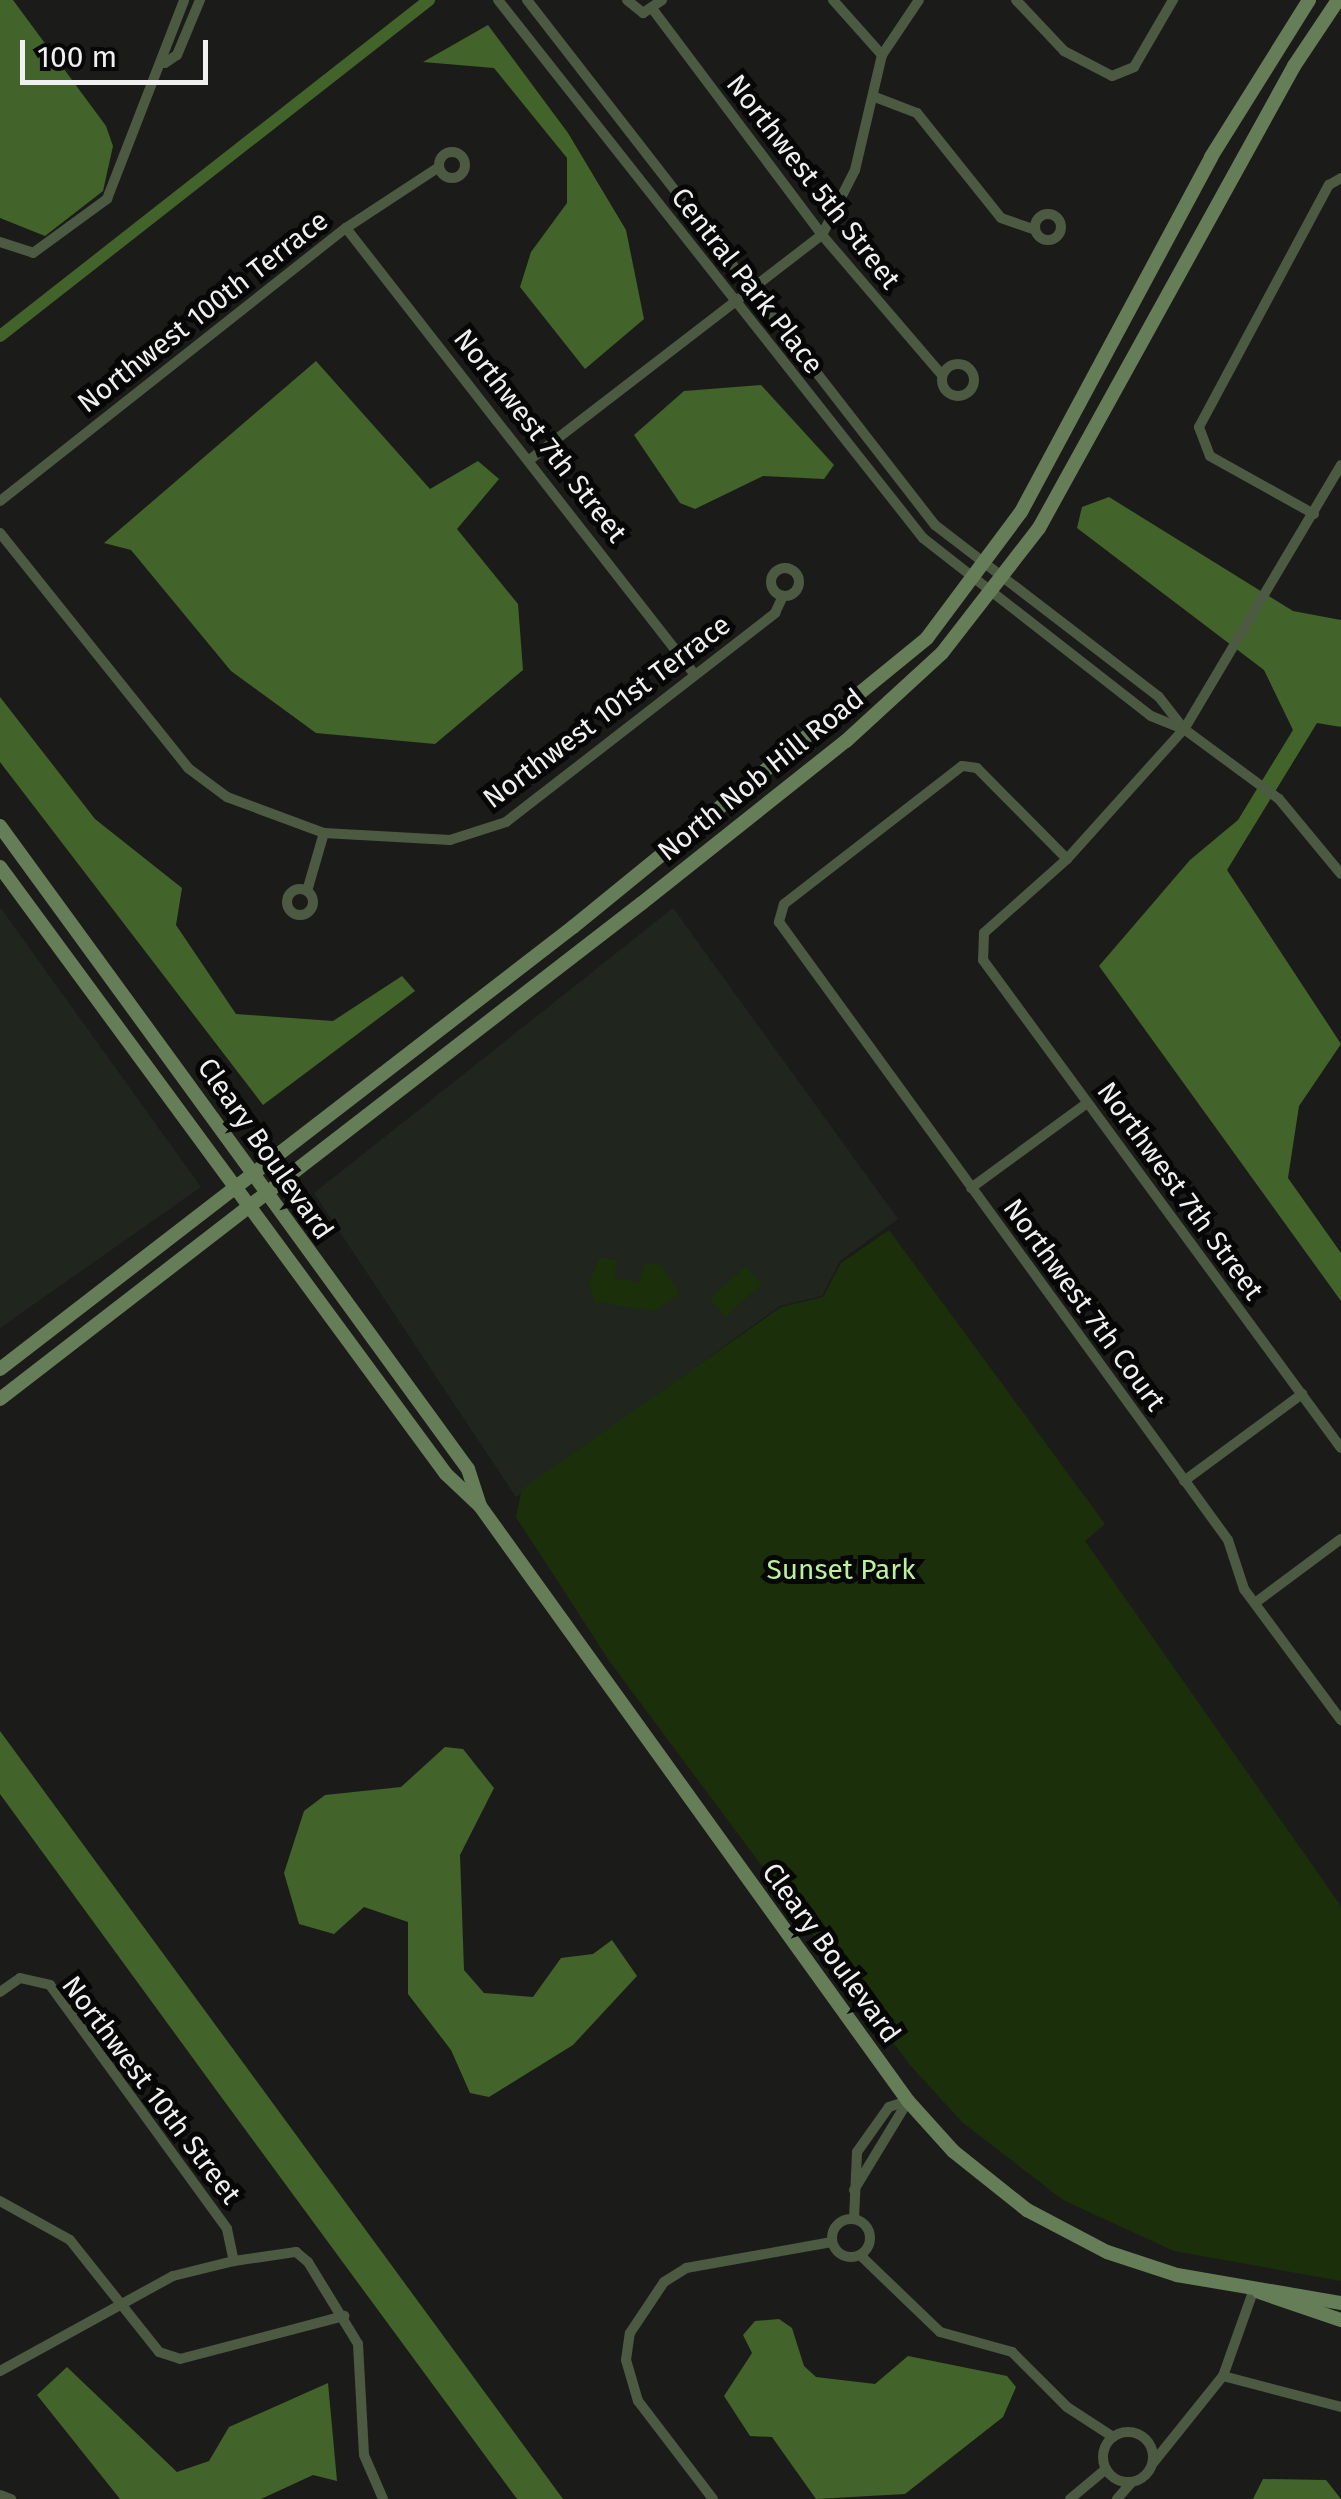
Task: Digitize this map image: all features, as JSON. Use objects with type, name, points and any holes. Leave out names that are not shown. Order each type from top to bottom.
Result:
[{"type":"main road","name":"North Nob Hill Road","points":[[0,1369],[875,687],[972,579],[1021,512],[1211,157],[1309,0]]},
{"type":"main road","name":"North Nob Hill Road","points":[[0,1399],[846,741],[992,595],[1338,0]]},
{"type":"main road","name":"Cleary Boulevard","points":[[0,826],[468,1469],[480,1506]]},
{"type":"main road","name":"Cleary Boulevard","points":[[0,866],[446,1474],[480,1506],[908,2101],[973,2170],[1049,2223],[1136,2263],[1341,2303]]},
{"type":"main road","name":"Cleary Boulevard","points":[[1254,2289],[1341,2320]]},
{"type":"street","points":[[0,242],[33,253],[107,199],[166,63],[184,0]]},
{"type":"street","points":[[166,63],[178,55],[200,0]]},
{"type":"street","name":"Central Park Place","points":[[498,0],[923,538],[1150,716],[1184,729]]},
{"type":"street","name":"Central Park Place","points":[[527,0],[936,525],[1159,697],[1184,729]]},
{"type":"street","points":[[627,0],[637,12],[654,11],[662,0]]},
{"type":"street","points":[[834,0],[882,56]]},
{"type":"street","points":[[532,458],[822,234],[839,212],[875,97],[882,56],[919,0]]},
{"type":"street","points":[[1016,0],[1064,51],[1112,76],[1134,67],[1172,0],[1182,0]]},
{"type":"street","name":"Northwest 5th Street","points":[[654,11],[822,234],[942,375]]},
{"type":"street","points":[[875,97],[918,113],[1001,218],[1035,230]]},
{"type":"street","name":"Northwest 100th Terrace","points":[[0,500],[346,228],[439,166]]},
{"type":"street","points":[[1314,514],[1200,444],[1199,427],[1329,185],[1341,178]]},
{"type":"street","name":"Northwest 7th Street","points":[[346,228],[532,458],[695,676]]},
{"type":"street","points":[[1067,859],[1184,729],[1231,658],[1341,465]]},
{"type":"street","name":"Northwest 101st Terrace","points":[[0,534],[188,768],[227,797],[324,833],[450,840],[479,834],[695,676],[774,613],[784,596]]},
{"type":"street","points":[[1184,729],[1280,799],[1341,874]]},
{"type":"street","name":"Northwest 7th Court","points":[[1067,859],[977,768],[962,766],[784,904],[778,922],[1228,1540],[1255,1603],[1341,1720]]},
{"type":"street","points":[[307,891],[324,833]]},
{"type":"street","name":"Northwest 7th Street","points":[[1067,859],[984,933],[983,960],[1341,1448]]},
{"type":"street","points":[[971,1188],[1087,1102]]},
{"type":"street","points":[[1184,1481],[1302,1394]]},
{"type":"street","points":[[1255,1603],[1341,1539]]},
{"type":"street","name":"Northwest 10th Street","points":[[0,1992],[33,1977],[50,1986],[227,2230],[234,2261]]},
{"type":"street","points":[[860,2255],[870,2233],[854,2218],[857,2152],[889,2107],[908,2101]]},
{"type":"street","points":[[854,2190],[908,2101]]},
{"type":"street","points":[[0,2201],[70,2240],[116,2307],[159,2352],[180,2359],[344,2316]]},
{"type":"street","points":[[832,2242],[838,2223],[854,2218]]},
{"type":"street","points":[[832,2242],[841,2254],[860,2255],[940,2332],[1012,2352],[1068,2407],[1113,2437],[1142,2436],[1153,2463]]},
{"type":"street","points":[[713,2499],[638,2402],[626,2360],[643,2307],[686,2268],[832,2242]]},
{"type":"street","points":[[0,2370],[173,2276],[234,2261],[296,2252],[344,2316],[358,2344],[364,2456],[383,2499]]},
{"type":"street","points":[[1118,2499],[1153,2463],[1222,2376],[1254,2289]]},
{"type":"street","points":[[1222,2376],[1341,2407]]},
{"type":"street","points":[[1106,2469],[1103,2452],[1113,2437]]},
{"type":"street","points":[[1106,2469],[1131,2482]]},
{"type":"street","points":[[1070,2499],[1106,2469]]},
{"type":"street","points":[[0,2495],[11,2499]]},
{"type":"shaded area","points":[[0,0],[13,0],[106,126],[113,146],[103,191],[45,236],[0,218]]},
{"type":"shaded area","points":[[488,25],[568,133],[626,230],[644,319],[585,369],[520,287],[531,252],[567,203],[567,158],[494,68],[423,62]]},
{"type":"shaded area","points":[[316,361],[430,489],[478,461],[499,479],[457,529],[518,604],[523,670],[435,744],[316,733],[231,671],[131,550],[104,543]]},
{"type":"shaded area","points":[[761,385],[834,465],[824,479],[763,476],[695,509],[680,503],[634,435],[684,391]]},
{"type":"shaded area","points":[[1109,497],[1293,611],[1341,620],[1341,727],[1317,723],[1227,870],[1341,1044],[1299,1106],[1288,1178],[1341,1253],[1341,1301],[1099,966],[1190,860],[1238,820],[1293,730],[1264,670],[1077,528],[1082,507]]},
{"type":"shaded area","points":[[0,697],[95,819],[182,888],[176,925],[236,1014],[333,1021],[402,976],[415,991],[263,1105],[0,762]]},
{"type":"shaded area","points":[[0,907],[201,1187],[0,1328]]},
{"type":"shaded area","points":[[673,908],[898,1219],[840,1261],[822,1296],[780,1306],[516,1497],[314,1193]]},
{"type":"shaded area","points":[[0,1731],[563,2499],[517,2499],[222,2098],[0,1794]]},
{"type":"shaded area","points":[[445,1747],[463,1749],[494,1788],[460,1855],[464,1970],[484,1993],[533,1997],[561,1958],[593,1954],[612,1940],[637,1976],[573,2045],[489,2097],[470,2093],[451,2050],[408,1994],[408,1922],[364,1907],[334,1934],[299,1924],[284,1873],[304,1811],[325,1795],[401,1787]]},
{"type":"shaded area","points":[[779,2319],[792,2328],[804,2366],[816,2377],[875,2384],[908,2356],[1007,2376],[1016,2387],[1003,2417],[905,2494],[816,2499],[772,2437],[750,2436],[724,2396],[752,2353],[743,2335],[755,2321]]},
{"type":"shaded area","points":[[67,2367],[177,2472],[209,2461],[229,2427],[328,2383],[337,2481],[313,2475],[261,2499],[120,2499],[37,2395]]},
{"type":"shaded area","points":[[1263,2479],[1326,2480],[1341,2499],[1253,2499]]},
{"type":"green space","name":"Sunset Park","points":[[889,1230],[1105,1524],[1085,1541],[1341,1906],[1341,2281],[1174,2251],[1063,2200],[962,2122],[910,2065],[610,1662],[516,1517],[522,1489],[781,1307],[823,1297],[841,1263]]},
{"type":"green space","points":[[599,1258],[617,1260],[614,1278],[640,1282],[644,1263],[660,1265],[680,1293],[655,1311],[595,1302],[589,1283]]},
{"type":"green space","points":[[746,1266],[762,1284],[726,1317],[710,1299]]},
{"type":"waterway","points":[[0,336],[429,0]]}]
